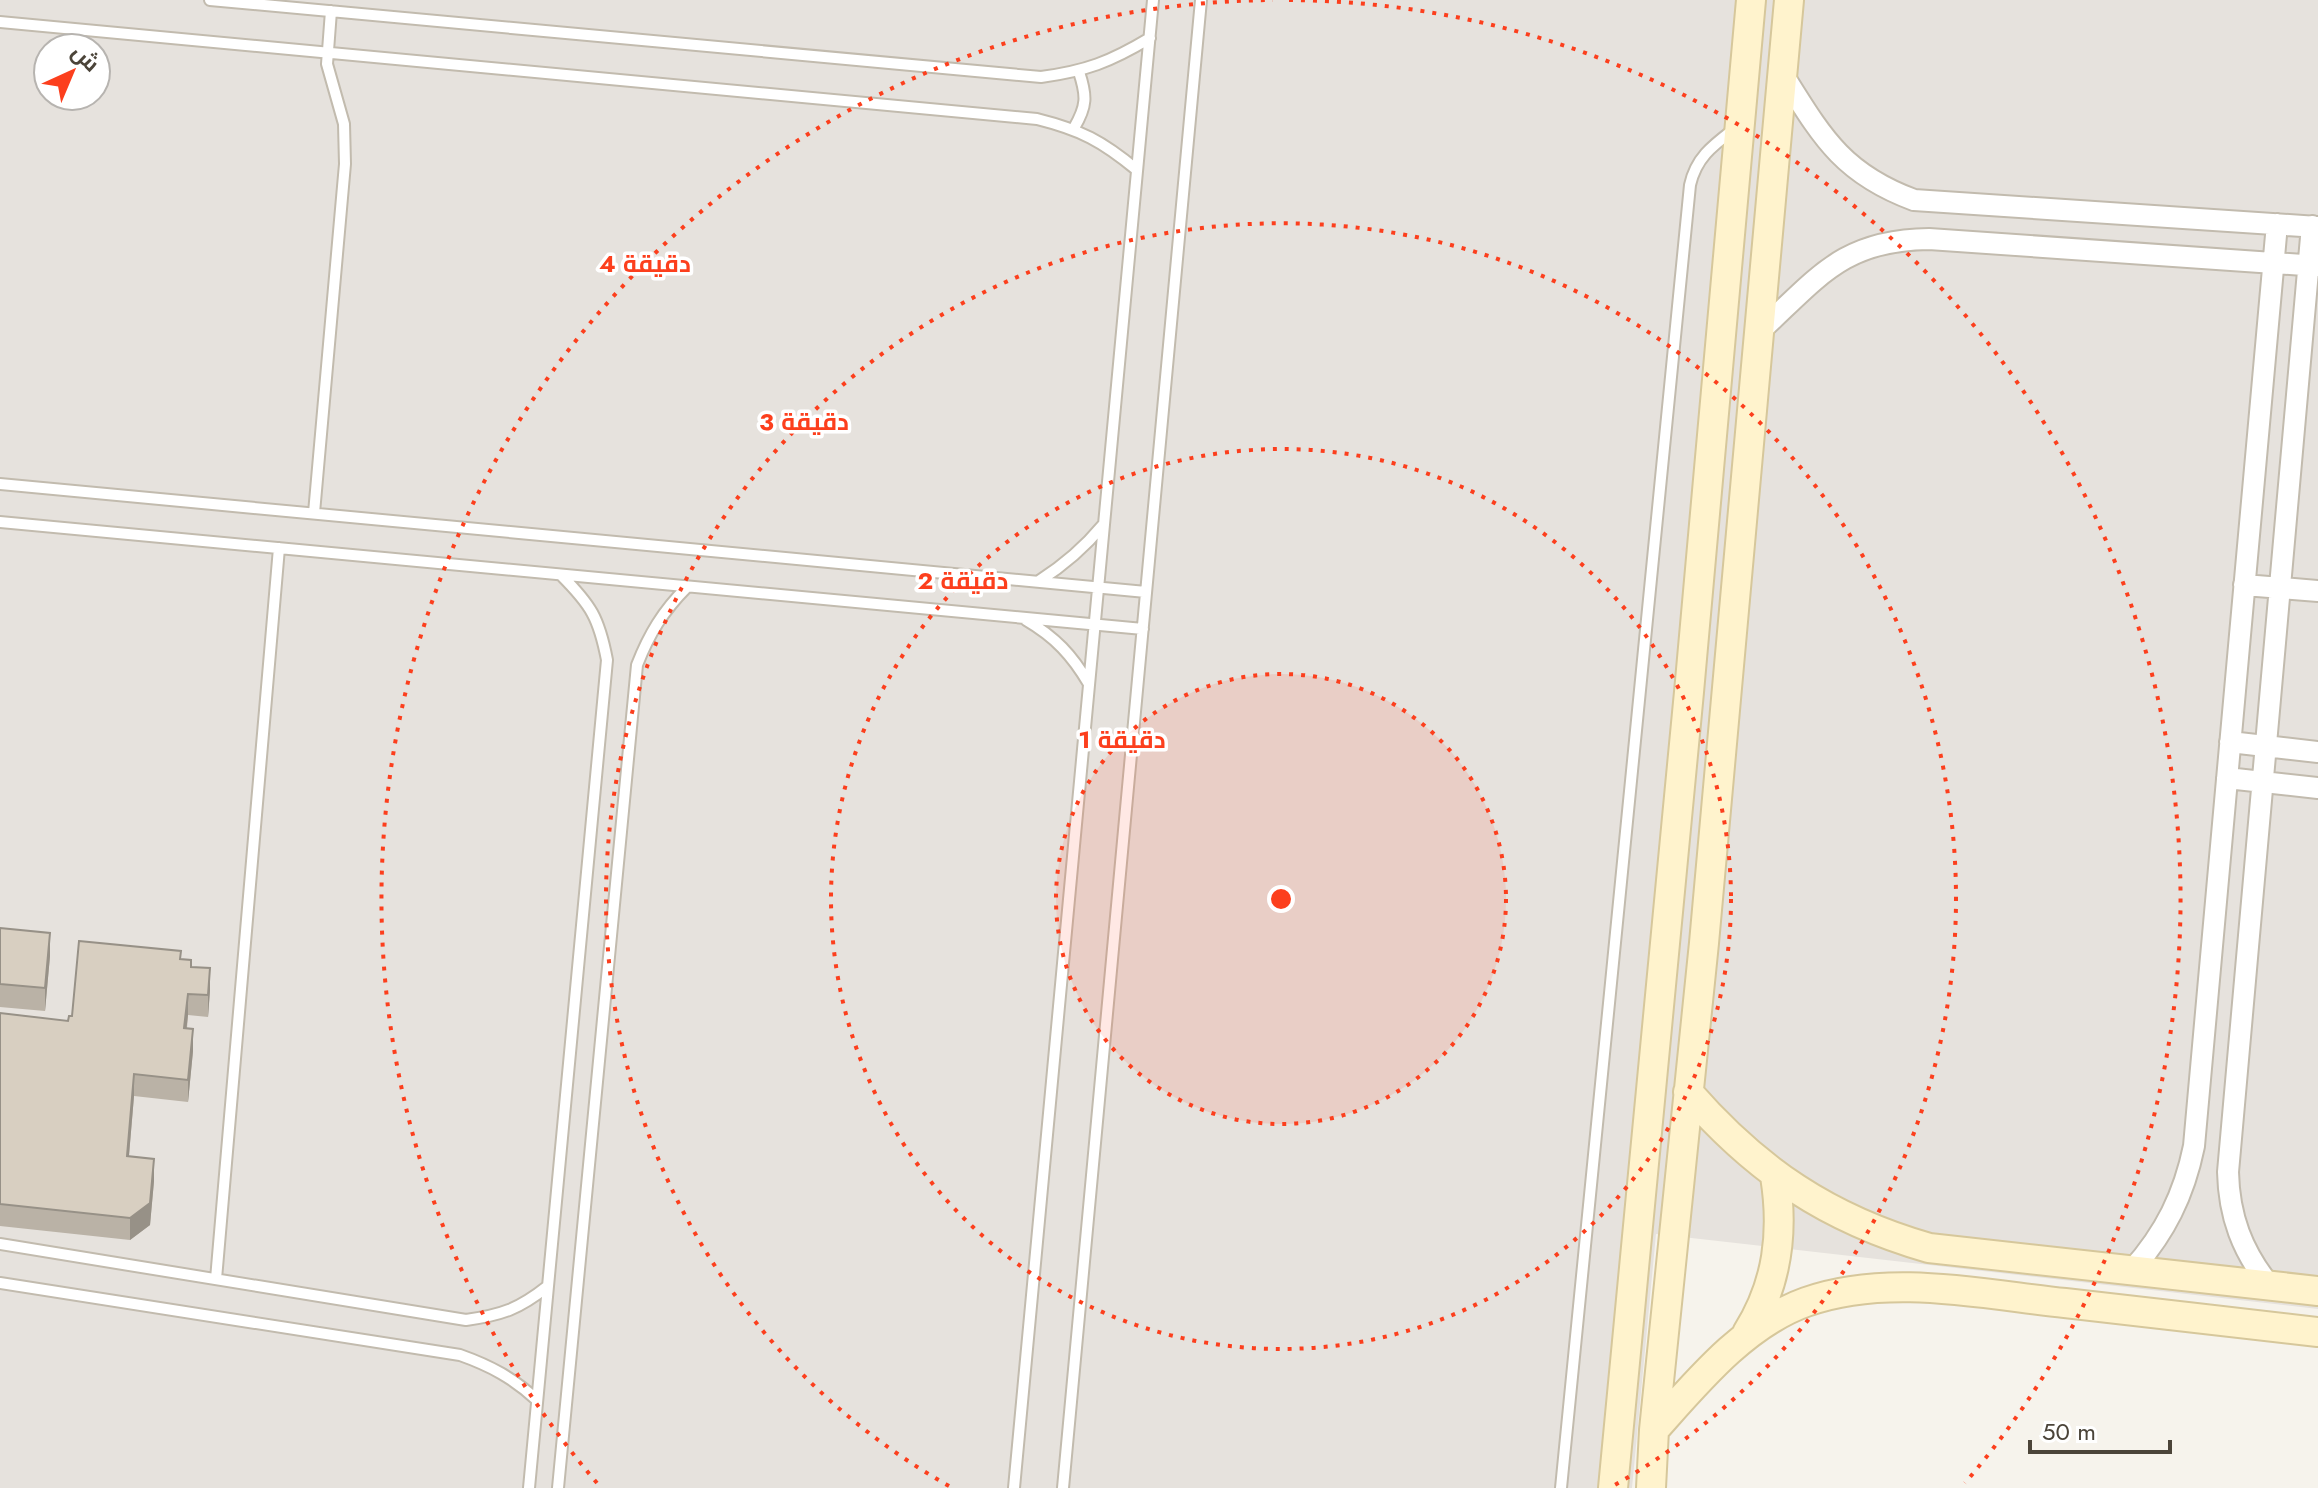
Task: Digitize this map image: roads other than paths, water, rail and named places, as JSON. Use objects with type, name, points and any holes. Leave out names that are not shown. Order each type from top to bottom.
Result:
[{"type":"street","points":[[1613,1488],[1751,0]]},
{"type":"street","points":[[1651,1488],[1789,0]]},
{"type":"street","points":[[1782,73],[1826,141],[1845,161],[1877,184],[1914,200],[2315,226],[2228,1182],[2231,1213],[2237,1233],[2257,1270],[2270,1286]]},
{"type":"street","points":[[2132,1270],[2151,1249],[2179,1200],[2194,1146],[2277,224]]},
{"type":"street","points":[[1759,332],[1823,272],[1847,256],[1873,245],[1900,240],[1929,239],[2313,265]]},
{"type":"street","points":[[2244,585],[2318,591]]},
{"type":"street","points":[[1689,692],[1726,696]]},
{"type":"street","points":[[2230,742],[2318,752]]},
{"type":"street","points":[[2227,778],[2318,788]]},
{"type":"street","points":[[2219,870],[2254,874]]},
{"type":"street","points":[[1688,1092],[1744,1150],[1775,1176],[1846,1218],[1894,1238],[1929,1248],[2318,1291]]},
{"type":"street","points":[[1740,1343],[1768,1292],[1776,1264],[1780,1220],[1775,1176]]},
{"type":"street","points":[[1654,1430],[1700,1380],[1770,1319],[1805,1302],[1843,1293],[1910,1288],[1951,1290],[2318,1332]]},
{"type":"lane","points":[[210,0],[1041,77],[1079,72],[1116,58],[1150,38]]},
{"type":"lane","points":[[1014,1488],[1153,0]]},
{"type":"lane","points":[[1063,1488],[1201,0]]},
{"type":"lane","points":[[314,513],[346,144],[339,106],[328,73],[331,11]]},
{"type":"lane","points":[[0,22],[1037,119],[1074,128],[1108,146],[1137,170]]},
{"type":"lane","points":[[1074,128],[1084,111],[1086,91],[1079,72]]},
{"type":"lane","points":[[1561,1488],[1690,185],[1693,172],[1706,151],[1740,125]]},
{"type":"lane","points":[[0,484],[1146,592]]},
{"type":"lane","points":[[0,522],[1143,629]]},
{"type":"lane","points":[[1039,581],[1075,555],[1104,523]]},
{"type":"lane","points":[[216,1279],[279,548]]},
{"type":"lane","points":[[529,1488],[607,660],[600,627],[584,598],[561,575]]},
{"type":"lane","points":[[558,1488],[637,665],[648,636],[665,609],[687,587]]},
{"type":"lane","points":[[1024,618],[1051,635],[1073,657],[1089,685]]},
{"type":"lane","points":[[0,1244],[466,1320],[496,1316],[524,1305],[548,1286]]},
{"type":"lane","points":[[0,1283],[460,1355],[489,1365],[515,1380],[537,1400]]}]
